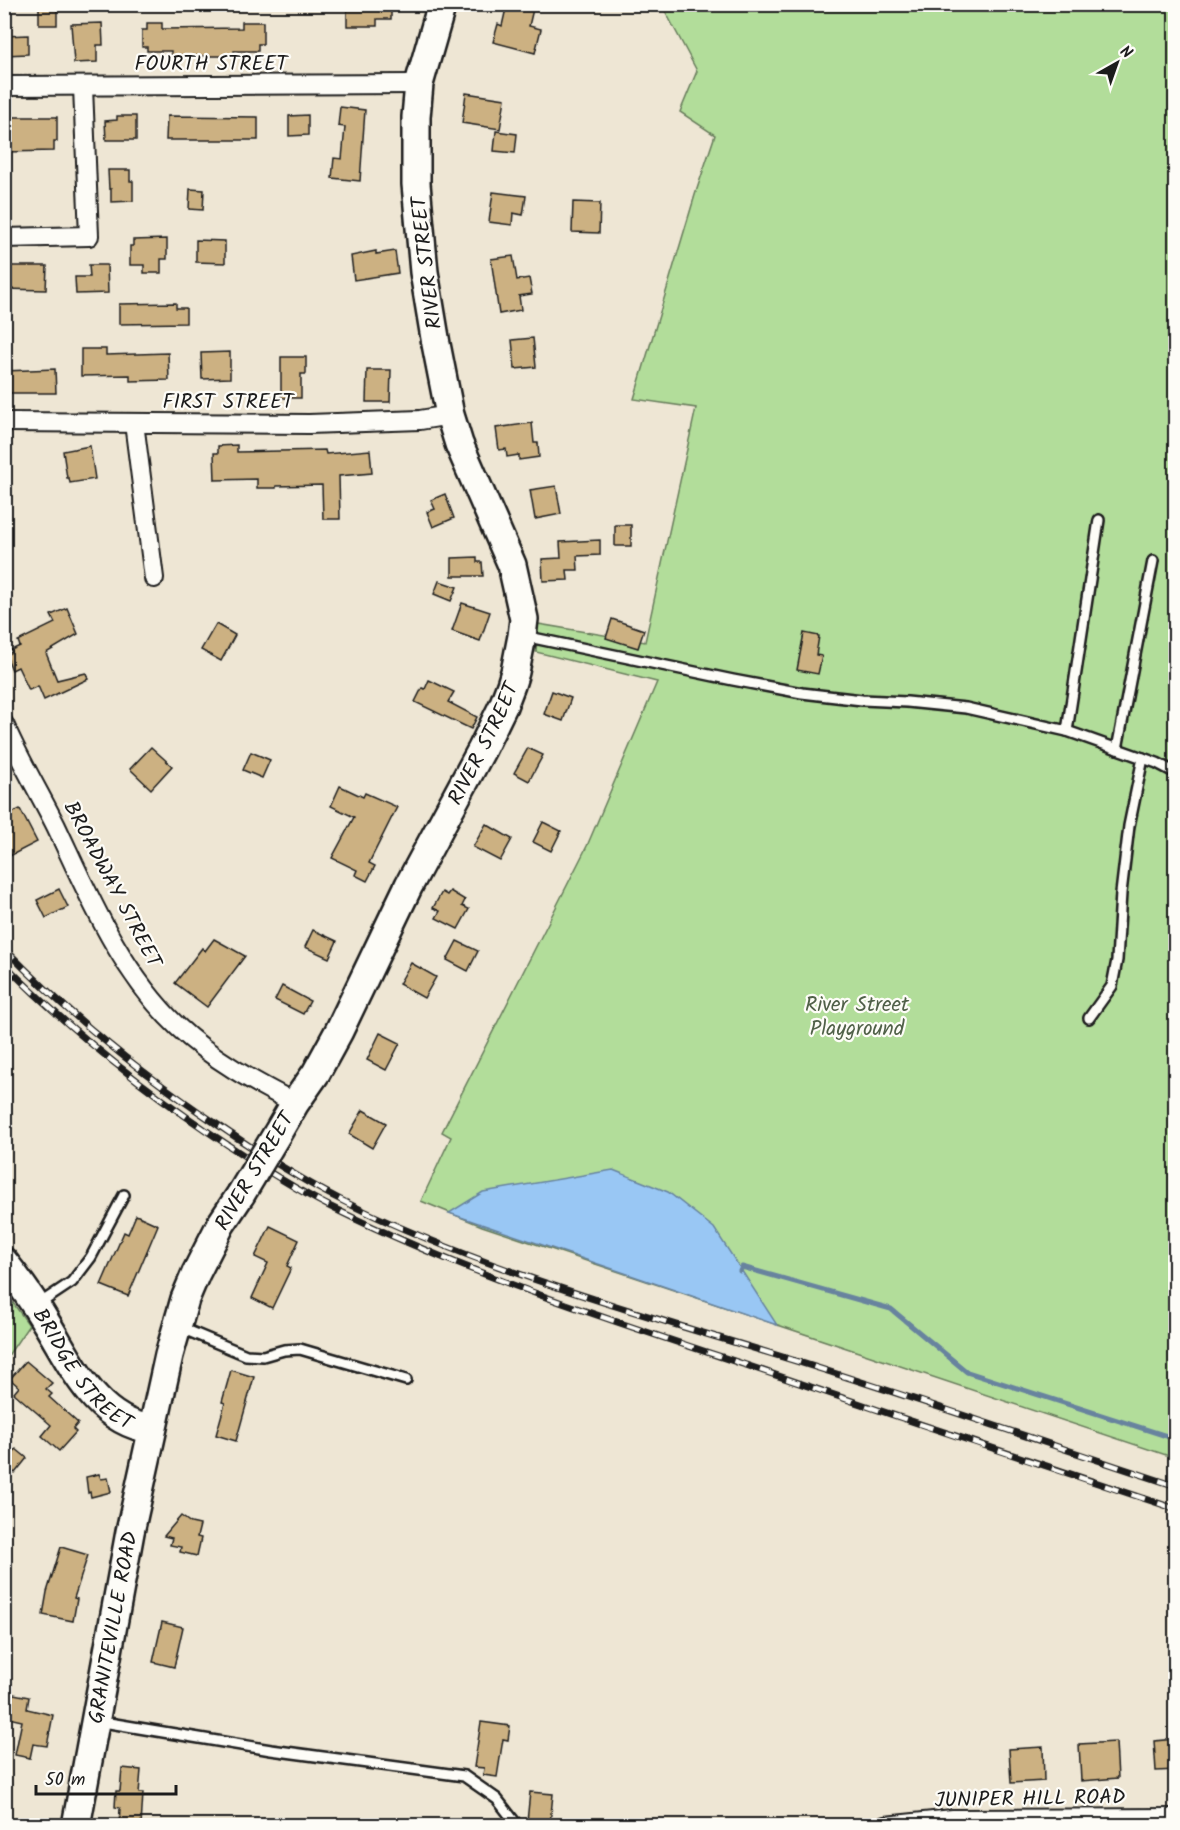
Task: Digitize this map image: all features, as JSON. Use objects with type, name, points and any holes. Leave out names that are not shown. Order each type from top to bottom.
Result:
[{"type":"main road","name":"RIVER STREET","points":[[151,1429],[176,1326],[207,1249],[295,1103],[316,1073],[339,1031],[409,885],[493,728],[515,672],[524,619],[512,565],[459,444],[450,415],[424,272],[418,215],[416,151],[418,84],[442,4]]},
{"type":"main road","name":"BRIDGE STREET","points":[[4,1262],[20,1281],[90,1394],[125,1422],[151,1429]]},
{"type":"main road","name":"GRANITEVILLE ROAD","points":[[76,1826],[127,1543],[151,1429]]},
{"type":"street","name":"FOURTH STREET","points":[[4,86],[418,84]]},
{"type":"street","points":[[4,238],[89,236],[83,87]]},
{"type":"street","name":"FIRST STREET","points":[[4,422],[309,424],[420,420],[450,415]]},
{"type":"street","points":[[134,423],[154,578]]},
{"type":"street","name":"BROADWAY STREET","points":[[4,724],[120,954],[139,983],[193,1041],[246,1077],[295,1103]]},
{"type":"street","name":"JUNIPER HILL ROAD","points":[[885,1826],[952,1820],[1176,1818]]},
{"type":"lane","points":[[1067,732],[1100,520]]},
{"type":"lane","points":[[1117,749],[1153,561]]},
{"type":"lane","points":[[522,636],[802,693],[966,708],[1067,732],[1176,772]]},
{"type":"lane","points":[[1089,1018],[1112,986],[1117,960],[1121,893],[1129,826],[1143,758]]},
{"type":"lane","points":[[36,1306],[72,1282],[91,1257],[124,1195]]},
{"type":"lane","points":[[176,1326],[246,1355],[263,1356],[300,1348],[406,1380]]},
{"type":"lane","points":[[94,1720],[271,1750],[464,1776],[497,1799],[518,1826]]},
{"type":"green space","name":"River Street Playground","points":[[662,5],[1175,5],[1175,1458],[482,1226],[421,1201],[451,1137],[442,1132],[587,846],[657,682],[536,652],[538,624],[645,642],[696,408],[634,399],[715,135],[680,112],[697,71]]},
{"type":"green space","points":[[5,1292],[29,1325],[5,1360]]},
{"type":"water","points":[[613,1170],[668,1192],[714,1228],[777,1325],[449,1213],[483,1192]]},
{"type":"building","points":[[39,4],[57,4],[57,25],[39,25]]},
{"type":"building","points":[[347,4],[391,4],[391,19],[377,19],[377,26],[347,26]]},
{"type":"building","points":[[507,4],[533,9],[529,26],[541,29],[535,53],[493,42],[498,24],[502,26]]},
{"type":"building","points":[[242,22],[263,22],[263,44],[258,44],[258,51],[234,51],[234,56],[196,56],[171,55],[171,51],[147,51],[147,47],[142,47],[142,30],[147,30],[147,23],[162,23],[162,29],[242,28]]},
{"type":"building","points":[[102,23],[103,45],[97,45],[97,62],[74,63],[71,24]]},
{"type":"building","points":[[28,35],[28,54],[4,55],[4,36]]},
{"type":"building","points":[[466,93],[505,99],[500,129],[462,123]]},
{"type":"building","points":[[340,107],[365,110],[360,181],[332,178],[334,158],[342,159],[345,127],[338,126]]},
{"type":"building","points":[[308,115],[308,135],[289,136],[289,116]]},
{"type":"building","points":[[117,116],[136,116],[136,140],[106,140],[105,121],[117,120]]},
{"type":"building","points":[[167,116],[258,117],[258,140],[166,140]]},
{"type":"building","points":[[4,117],[57,117],[57,141],[54,141],[54,151],[4,152]]},
{"type":"building","points":[[496,131],[517,134],[515,153],[494,151]]},
{"type":"building","points":[[108,170],[130,170],[130,181],[133,181],[133,201],[111,202]]},
{"type":"building","points":[[190,189],[204,190],[203,210],[189,209]]},
{"type":"building","points":[[493,192],[526,196],[523,215],[513,213],[512,225],[489,222]]},
{"type":"building","points":[[573,202],[600,203],[599,233],[572,232]]},
{"type":"building","points":[[167,239],[167,259],[161,259],[161,273],[144,273],[144,265],[130,265],[130,246],[133,246],[133,240]]},
{"type":"building","points":[[196,240],[225,241],[225,263],[196,262]]},
{"type":"building","points":[[376,251],[376,254],[395,251],[398,273],[354,280],[351,256]]},
{"type":"building","points":[[513,256],[517,280],[529,278],[532,294],[519,296],[521,310],[499,314],[491,259]]},
{"type":"building","points":[[89,265],[107,265],[108,293],[76,294],[75,277],[90,277]]},
{"type":"building","points":[[4,266],[47,266],[46,290],[4,289]]},
{"type":"building","points":[[176,303],[176,308],[186,308],[186,323],[119,324],[119,304]]},
{"type":"building","points":[[533,338],[536,367],[515,369],[512,340]]},
{"type":"building","points":[[81,349],[106,349],[106,355],[168,353],[169,380],[130,381],[130,375],[81,376]]},
{"type":"building","points":[[230,352],[230,378],[202,379],[201,353]]},
{"type":"building","points":[[281,357],[306,357],[306,374],[301,374],[301,398],[281,398]]},
{"type":"building","points":[[55,369],[56,393],[4,393],[4,371]]},
{"type":"building","points":[[367,370],[391,370],[390,402],[366,402]]},
{"type":"building","points":[[532,423],[534,443],[538,443],[539,457],[519,460],[519,455],[507,457],[506,449],[499,450],[496,428]]},
{"type":"building","points":[[237,445],[237,452],[325,450],[326,454],[370,450],[372,473],[339,476],[340,519],[323,519],[322,485],[257,488],[257,479],[215,480],[214,453],[218,453],[218,446]]},
{"type":"building","points":[[90,446],[95,479],[70,483],[67,478],[63,451]]},
{"type":"building","points":[[556,486],[561,514],[535,519],[530,490]]},
{"type":"building","points":[[445,494],[454,518],[433,527],[427,512],[435,509],[431,500]]},
{"type":"building","points":[[615,525],[631,525],[631,546],[615,546]]},
{"type":"building","points":[[600,540],[600,555],[577,556],[578,570],[567,570],[568,580],[543,581],[542,559],[561,558],[560,542]]},
{"type":"building","points":[[477,557],[477,562],[482,562],[483,576],[452,576],[452,558]]},
{"type":"building","points":[[439,581],[457,587],[451,601],[434,594]]},
{"type":"building","points":[[462,603],[490,612],[480,641],[452,631]]},
{"type":"building","points":[[67,608],[78,634],[46,653],[57,680],[86,673],[88,679],[44,700],[38,686],[29,690],[18,667],[12,670],[6,655],[20,646],[18,641],[55,623],[51,615]]},
{"type":"building","points":[[612,619],[644,630],[638,648],[606,638]]},
{"type":"building","points":[[216,624],[235,635],[221,661],[201,650]]},
{"type":"building","points":[[804,633],[819,636],[816,655],[822,656],[818,674],[797,670]]},
{"type":"building","points":[[429,680],[454,692],[448,702],[477,717],[471,729],[415,702]]},
{"type":"building","points":[[552,691],[571,698],[563,721],[544,714]]},
{"type":"building","points":[[151,747],[172,766],[151,789],[130,769]]},
{"type":"building","points":[[528,748],[543,755],[529,781],[514,773]]},
{"type":"building","points":[[251,752],[270,760],[262,778],[243,770]]},
{"type":"building","points":[[340,786],[363,797],[365,793],[397,807],[369,863],[375,866],[367,881],[355,875],[357,870],[332,858],[354,817],[331,806]]},
{"type":"building","points":[[20,809],[37,842],[4,859],[4,817]]},
{"type":"building","points":[[543,822],[561,831],[551,851],[533,842]]},
{"type":"building","points":[[486,824],[512,839],[500,861],[473,847]]},
{"type":"building","points":[[59,889],[68,907],[46,918],[37,900]]},
{"type":"building","points":[[450,891],[465,900],[462,906],[469,909],[458,929],[436,918],[440,911],[433,908],[442,892],[447,895]]},
{"type":"building","points":[[313,930],[337,941],[329,958],[305,947]]},
{"type":"building","points":[[214,939],[245,956],[207,1007],[175,983],[202,948],[205,951]]},
{"type":"building","points":[[457,941],[478,951],[468,971],[447,960]]},
{"type":"building","points":[[411,963],[436,977],[424,998],[399,984]]},
{"type":"building","points":[[282,986],[310,1001],[303,1014],[275,1000]]},
{"type":"building","points":[[380,1033],[400,1043],[386,1070],[367,1060]]},
{"type":"building","points":[[363,1110],[386,1123],[372,1148],[349,1134]]},
{"type":"building","points":[[136,1215],[158,1225],[128,1296],[101,1285],[124,1232],[128,1234]]},
{"type":"building","points":[[270,1226],[299,1240],[287,1266],[291,1268],[272,1308],[252,1298],[268,1263],[255,1257]]},
{"type":"building","points":[[26,1361],[52,1383],[46,1389],[52,1394],[49,1397],[78,1423],[73,1429],[76,1432],[59,1451],[42,1436],[51,1425],[14,1393],[19,1387],[10,1379]]},
{"type":"building","points":[[231,1370],[254,1377],[236,1441],[216,1435]]},
{"type":"building","points":[[16,1449],[27,1458],[15,1473],[4,1464]]},
{"type":"building","points":[[99,1474],[101,1479],[108,1478],[111,1492],[91,1497],[90,1492],[88,1493],[86,1477]]},
{"type":"building","points":[[181,1516],[191,1523],[200,1525],[197,1537],[201,1538],[197,1556],[180,1552],[181,1547],[170,1545],[172,1538],[164,1536]]},
{"type":"building","points":[[61,1547],[88,1555],[74,1598],[77,1599],[73,1621],[43,1615],[47,1592]]},
{"type":"building","points":[[162,1622],[183,1627],[174,1667],[153,1662]]},
{"type":"building","points":[[4,1692],[29,1697],[27,1709],[53,1715],[47,1746],[33,1744],[30,1758],[15,1755],[22,1721],[4,1717]]},
{"type":"building","points":[[481,1722],[510,1726],[508,1740],[503,1739],[497,1777],[483,1775],[484,1768],[474,1767]]},
{"type":"building","points":[[1176,1739],[1176,1770],[1156,1771],[1154,1741]]},
{"type":"building","points":[[1116,1742],[1118,1778],[1081,1781],[1079,1744]]},
{"type":"building","points":[[1043,1747],[1044,1781],[1011,1783],[1009,1749]]},
{"type":"building","points":[[122,1768],[141,1770],[139,1793],[143,1793],[141,1826],[119,1826],[120,1808],[115,1807],[116,1791],[120,1791]]},
{"type":"building","points":[[530,1792],[553,1794],[550,1824],[527,1822]]},
{"type":"waterway","points":[[740,1271],[742,1267],[891,1309],[967,1372],[1176,1439]]},
{"type":"railway","points":[[4,948],[108,1044],[192,1107],[264,1156],[309,1183],[395,1225],[451,1249],[567,1290],[849,1378],[1176,1486]]},
{"type":"railway","points":[[4,964],[58,1015],[143,1085],[246,1157],[335,1209],[486,1275],[590,1313],[1176,1509]]}]
